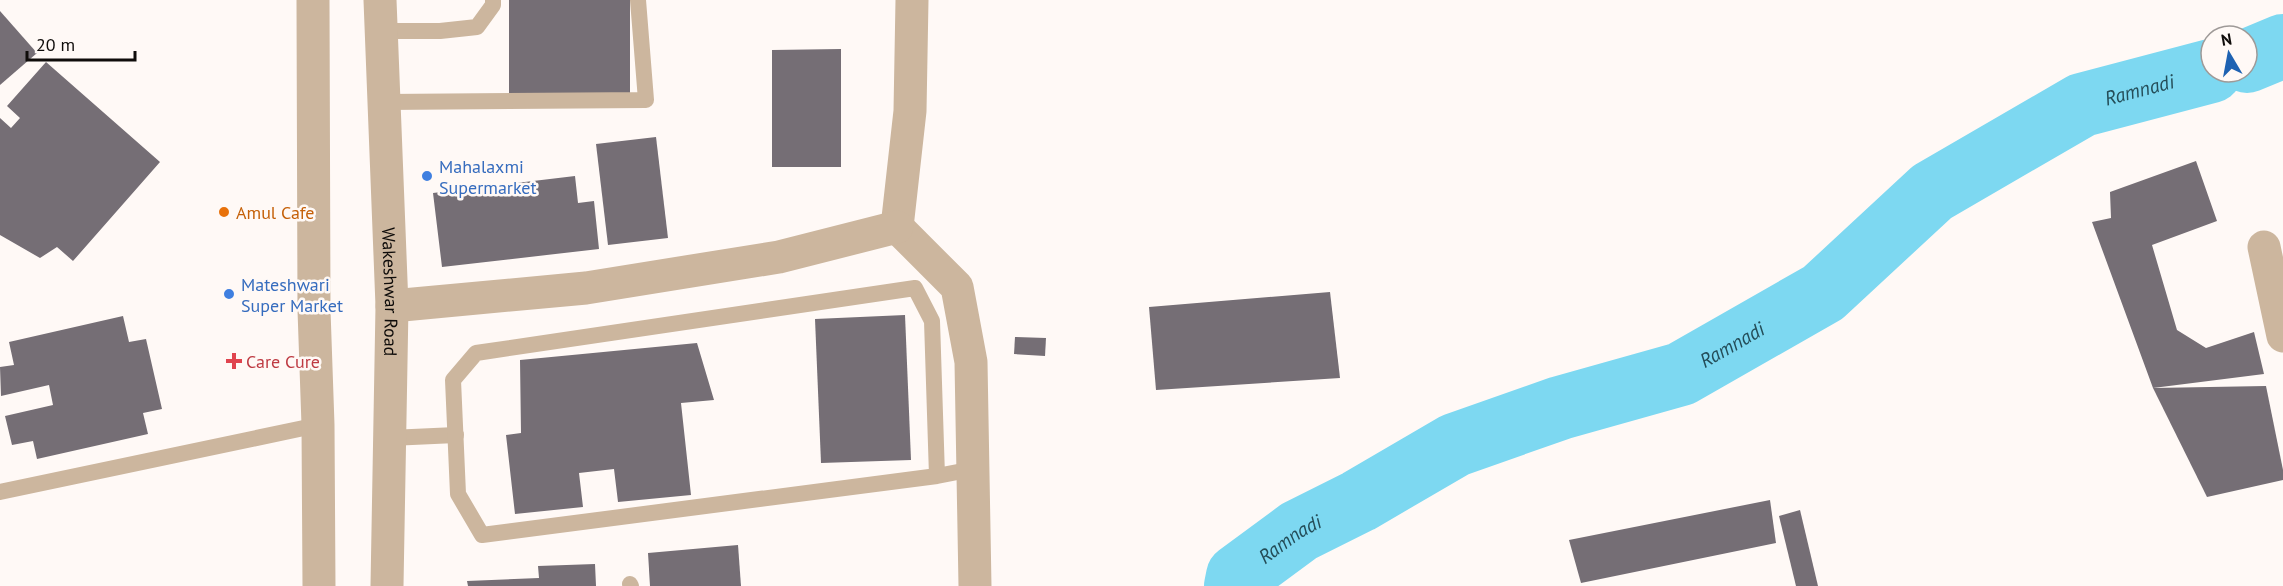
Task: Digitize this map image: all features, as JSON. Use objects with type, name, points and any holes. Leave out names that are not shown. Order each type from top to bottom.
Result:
[{"type":"street","points":[[313,0],[314,310],[318,424],[319,586]]},
{"type":"street","points":[[897,227],[910,111],[912,0]]},
{"type":"street","name":"Wakeshwar Road","points":[[381,16],[392,306],[387,586]]},
{"type":"street","points":[[392,306],[586,288],[779,257],[897,227]]},
{"type":"street","points":[[897,227],[957,287],[971,362],[975,586]]},
{"type":"street","points":[[2264,247],[2283,336]]},
{"type":"lane","points":[[381,16],[440,31],[477,27],[493,5],[493,0]]},
{"type":"lane","points":[[385,102],[646,100],[638,0]]},
{"type":"lane","points":[[937,476],[932,321],[915,288],[476,353],[453,380],[458,494],[482,535],[937,476],[973,469]]},
{"type":"lane","points":[[0,492],[318,424]]},
{"type":"lane","points":[[390,438],[456,435]]},
{"type":"building","points":[[509,0],[630,0],[630,93],[509,94]]},
{"type":"building","points":[[0,11],[37,53],[0,85]]},
{"type":"building","points":[[841,49],[841,167],[772,167],[772,50]]},
{"type":"building","points":[[46,62],[160,162],[73,261],[57,247],[40,258],[0,235],[0,118],[11,128],[20,118],[7,106]]},
{"type":"building","points":[[656,137],[668,238],[608,245],[596,144]]},
{"type":"building","points":[[2196,161],[2217,221],[2152,245],[2177,330],[2206,348],[2254,332],[2264,374],[2153,388],[2092,222],[2111,218],[2110,192]]},
{"type":"building","points":[[575,176],[578,203],[594,201],[599,249],[442,267],[433,193]]},
{"type":"building","points":[[1330,292],[1340,378],[1156,390],[1149,307]]},
{"type":"building","points":[[905,315],[911,460],[821,463],[815,319]]},
{"type":"building","points":[[123,316],[129,342],[146,339],[162,409],[143,413],[148,434],[37,459],[33,441],[12,445],[5,416],[53,405],[49,385],[1,396],[0,367],[14,365],[9,342]]},
{"type":"building","points":[[1015,337],[1046,338],[1045,356],[1014,354]]},
{"type":"building","points":[[697,343],[714,400],[681,403],[691,495],[618,502],[614,469],[579,473],[583,507],[515,514],[506,435],[521,433],[520,360]]},
{"type":"building","points":[[2266,386],[2283,480],[2207,497],[2153,388]]},
{"type":"building","points":[[1770,500],[1776,543],[1581,583],[1569,540]]},
{"type":"building","points":[[1800,510],[1818,586],[1796,586],[1779,516]]},
{"type":"building","points":[[738,545],[741,586],[650,586],[648,553]]},
{"type":"building","points":[[595,564],[596,586],[468,586],[467,581],[539,578],[538,566]]},
{"type":"waterway","name":"Ramnadi","points":[[2259,56],[2283,46]]},
{"type":"waterway","name":"Ramnadi","points":[[1236,586],[1238,576],[1299,531],[1359,501],[1455,445],[1560,408],[1681,374],[1823,293],[1932,192],[2082,105],[2199,74]]},
{"type":"place","name":"Mahalaxmi Supermarket","points":[[427,176]]},
{"type":"place","name":"Amul Cafe","points":[[224,212]]},
{"type":"place","name":"Mateshwari Super Market","points":[[229,294]]},
{"type":"place","name":"Care Cure","points":[[234,361]]}]
